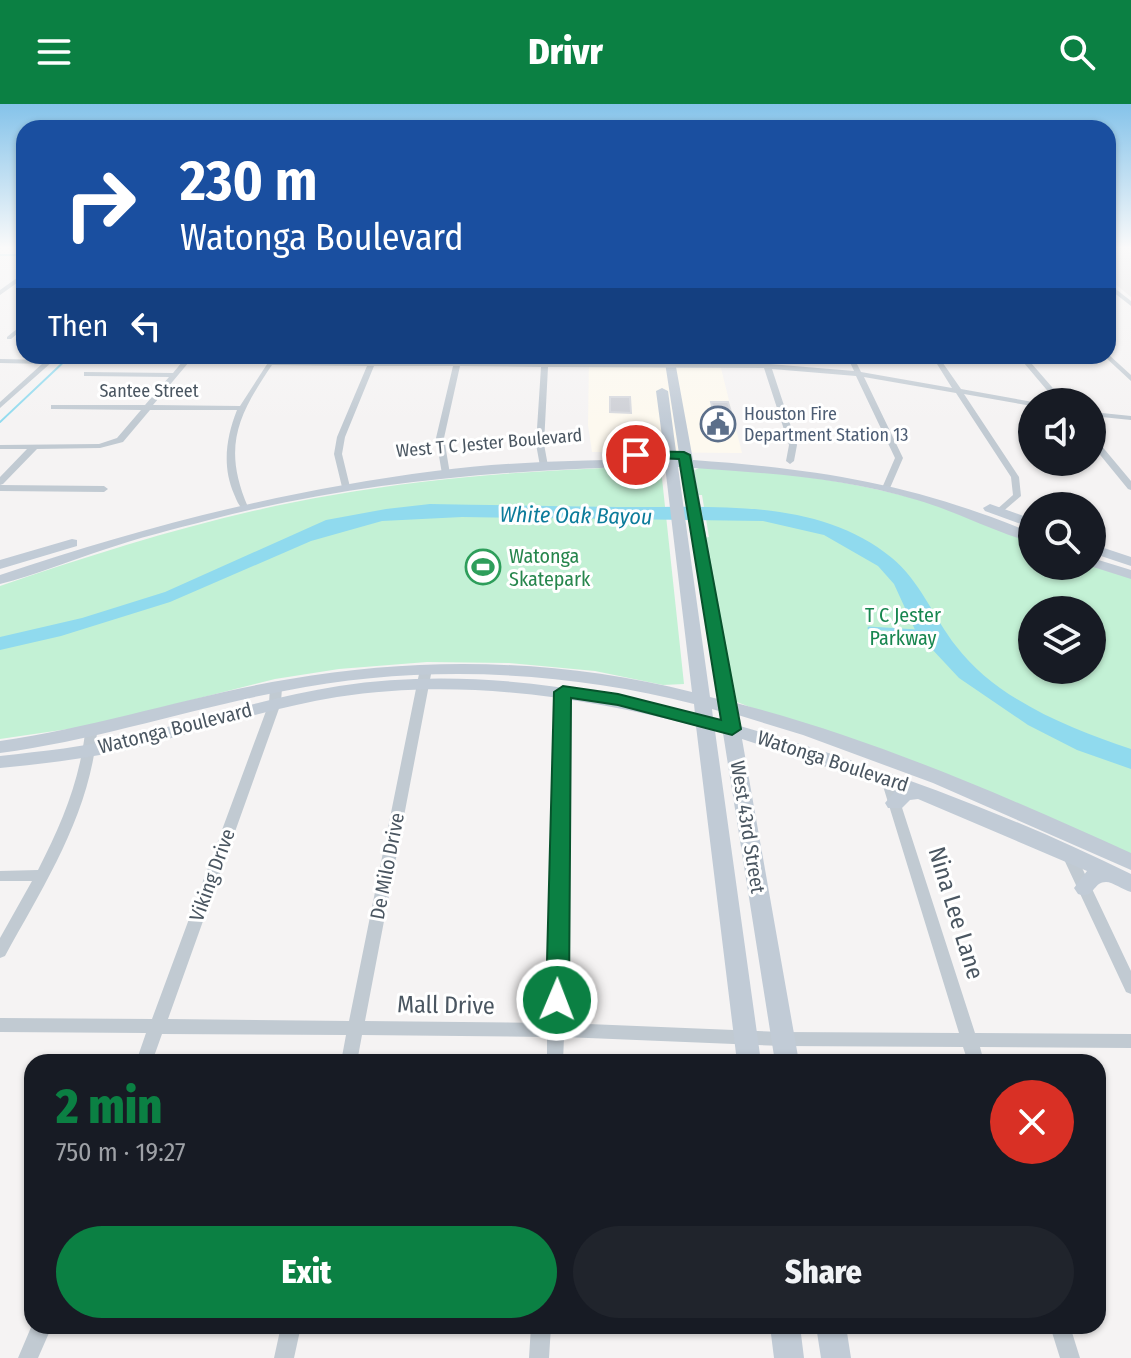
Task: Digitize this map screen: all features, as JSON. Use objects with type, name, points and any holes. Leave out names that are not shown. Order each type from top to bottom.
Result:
[{"type":"main road","name":"West 43rd Street","points":[[664,364],[678,460],[674,497],[748,1054]]},
{"type":"main road","name":"West T C Jester Boulevard","points":[[678,460],[889,483],[1018,532]]},
{"type":"main road","name":"West 43rd Street","points":[[678,460],[693,497],[700,535],[786,1054]]},
{"type":"main road","name":"West T C Jester Boulevard","points":[[2,575],[241,503],[344,482],[544,461],[790,461],[889,483],[1018,518]]},
{"type":"main road","points":[[1106,553],[1131,562]]},
{"type":"main road","points":[[1106,567],[1131,575]]},
{"type":"main road","points":[[685,575],[707,575]]},
{"type":"main road","name":"Watonga Boulevard","points":[[0,762],[275,695],[371,687],[424,676],[524,670],[607,680],[730,718],[890,780],[1131,862]]},
{"type":"main road","name":"Watonga Boulevard","points":[[424,676],[703,710]]},
{"type":"main road","name":"Watonga Boulevard","points":[[730,718],[812,731],[996,799],[1131,884]]},
{"type":"main road","name":"Watonga Boulevard","points":[[0,747],[91,742]]},
{"type":"main road","points":[[895,803],[904,794],[922,791]]},
{"type":"main road","points":[[725,865],[754,866]]},
{"type":"main road","points":[[1085,888],[1092,878],[1110,873]]},
{"type":"main road","points":[[786,1334],[789,1358]]},
{"type":"main road","points":[[832,1334],[836,1358]]},
{"type":"street","points":[[9,338],[16,332]]},
{"type":"street","points":[[0,406],[46,364]]},
{"type":"street","points":[[0,447],[100,446],[115,443],[124,437],[185,364]]},
{"type":"street","points":[[241,503],[228,469],[230,436],[271,364]]},
{"type":"street","points":[[344,482],[338,454],[341,437],[371,364]]},
{"type":"street","points":[[445,469],[440,438],[457,364]]},
{"type":"street","points":[[544,461],[540,444],[545,364]]},
{"type":"street","points":[[726,364],[859,374],[1018,401]]},
{"type":"street","points":[[854,364],[899,458],[889,483]]},
{"type":"street","points":[[941,364],[1015,477],[1017,496],[1000,511]]},
{"type":"street","points":[[1028,364],[1049,388]]},
{"type":"street","points":[[1115,364],[1131,379]]},
{"type":"street","points":[[767,366],[793,445],[790,461]]},
{"type":"street","points":[[87,374],[176,375]]},
{"type":"street","name":"Santee Street","points":[[54,407],[244,408]]},
{"type":"street","points":[[1106,415],[1131,418]]},
{"type":"street","points":[[0,485],[35,446]]},
{"type":"street","points":[[1106,457],[1131,487]]},
{"type":"street","points":[[0,485],[104,489]]},
{"type":"street","name":"De Milo Drive","points":[[351,1054],[424,676]]},
{"type":"street","points":[[556,1054],[563,692]]},
{"type":"street","name":"Viking Drive","points":[[147,1054],[275,695]]},
{"type":"street","points":[[0,952],[81,793],[91,742]]},
{"type":"street","name":"Nina Lee Lane","points":[[890,780],[973,1054]]},
{"type":"street","points":[[1070,843],[1085,888],[1131,987]]},
{"type":"street","points":[[0,876],[41,875]]},
{"type":"street","name":"Mall Drive","points":[[0,1025],[557,1030],[783,1039],[1131,1041]]},
{"type":"street","points":[[28,1358],[38,1334]]},
{"type":"street","points":[[284,1358],[289,1334]]},
{"type":"street","points":[[539,1358],[540,1334]]},
{"type":"street","points":[[1062,1334],[1070,1358]]},
{"type":"shaded area","points":[[589,364],[721,368],[742,453],[592,452],[588,425]]},
{"type":"green space","name":"T C Jester Parkway","points":[[701,467],[787,474],[843,483],[954,510],[1018,535],[1018,580],[1106,580],[1106,570],[1131,578],[1131,857],[737,702],[733,697],[705,538],[709,537],[702,495],[698,495],[693,471]]},
{"type":"green space","points":[[604,468],[661,469],[684,684],[663,685],[595,671],[509,663],[427,662],[339,669],[275,679],[89,726],[0,739],[0,586],[165,534],[291,503],[434,480]]},
{"type":"water","name":"White Oak Bayou","points":[[430,504],[724,507],[796,515],[830,524],[862,538],[902,567],[956,646],[992,682],[1059,722],[1131,749],[1131,769],[1077,750],[1028,725],[959,678],[916,632],[894,584],[878,566],[824,535],[763,521],[462,517],[382,521],[311,541],[170,602],[61,636],[0,650],[0,637],[82,618],[165,592],[326,520]]},
{"type":"building","points":[[610,397],[630,397],[631,413],[610,412]]},
{"type":"building","points":[[711,402],[728,402],[735,425],[705,429],[703,418],[715,418]]},
{"type":"waterway","points":[[0,422],[62,364]]},
{"type":"waterway","points":[[869,628],[917,631]]},
{"type":"place","name":"Houston Fire Department Station 13","points":[[718,424]]},
{"type":"place","name":"Watonga Skatepark","points":[[483,567]]},
{"type":"route","points":[[557,1000],[563,692],[618,700],[732,729],[684,455],[636,455]]}]
